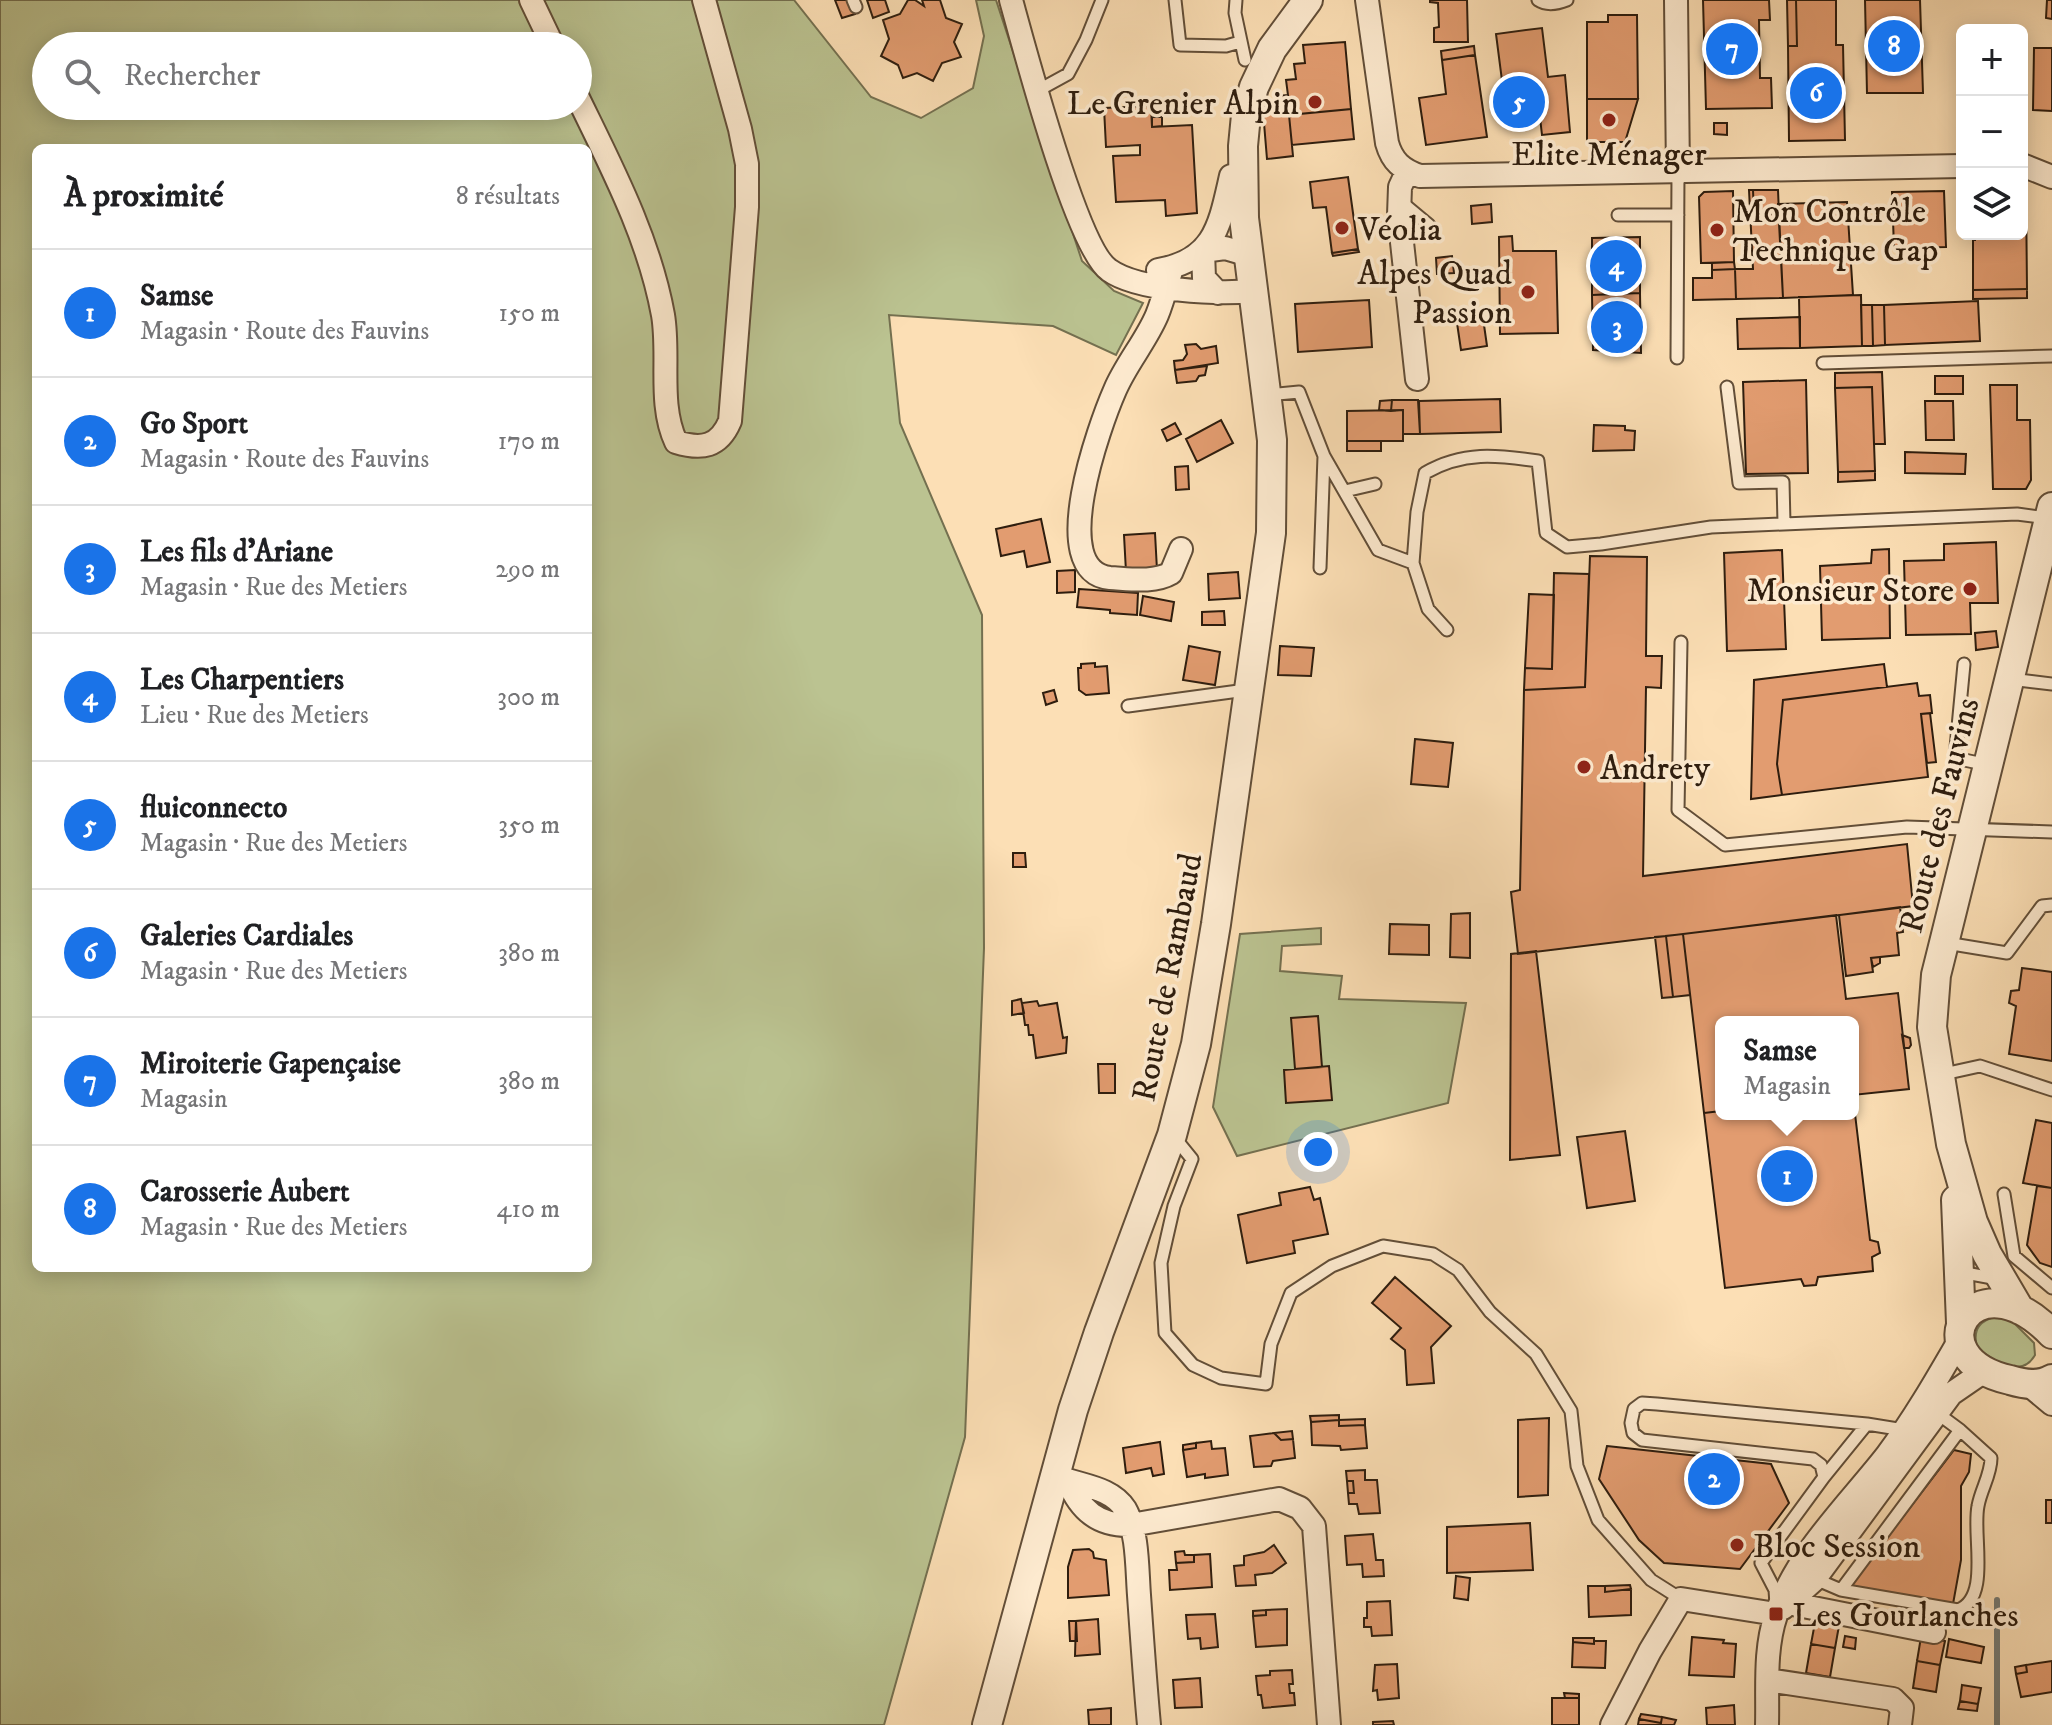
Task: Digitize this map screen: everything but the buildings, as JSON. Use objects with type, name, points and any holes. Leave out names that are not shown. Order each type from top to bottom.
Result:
[{"type":"street","points":[[531,0],[546,32]]},
{"type":"street","points":[[589,120],[621,188],[652,270],[667,348],[668,426],[676,442],[704,447],[725,434],[730,421],[747,207],[747,164],[704,0]]},
{"type":"street","points":[[1011,0],[1081,225],[1102,264],[1110,272],[1128,279],[1169,277],[1218,293],[1253,291]]},
{"type":"street","name":"Route de Rambaud","points":[[1244,218],[1231,176],[1233,105],[1246,63],[1286,0]]},
{"type":"street","name":"Route de Rambaud","points":[[1246,63],[1272,49],[1308,0]]},
{"type":"street","points":[[1367,0],[1387,143],[1390,155],[1407,172],[1434,177],[1956,166]]},
{"type":"street","points":[[1676,0],[1678,173]]},
{"type":"street","name":"Route de Rambaud","points":[[987,1725],[1061,1478],[1099,1332],[1172,1135],[1196,1044],[1204,999],[1251,690],[1271,533],[1272,440],[1244,218],[1246,63]]},
{"type":"street","points":[[2028,164],[2052,161]]},
{"type":"street","points":[[2028,167],[2052,177]]},
{"type":"street","points":[[1407,172],[1400,187],[1399,200],[1417,379]]},
{"type":"street","points":[[1181,549],[1171,573],[1162,578],[1107,578],[1095,574],[1088,567],[1080,545],[1081,491],[1114,391],[1156,317],[1169,277],[1203,251],[1217,230],[1231,176]]},
{"type":"street","points":[[1203,251],[1225,248],[1249,255]]},
{"type":"street","points":[[1203,251],[1204,278],[1218,293]]},
{"type":"street","name":"Route des Fauvins","points":[[2020,1310],[1973,1222],[1951,1144],[1932,1027],[1936,975],[2009,679],[2038,580],[2051,514]]},
{"type":"street","name":"Route des Fauvins","points":[[1951,1144],[1960,1272],[1960,1332]]},
{"type":"street","points":[[1767,1725],[1770,1645],[1797,1569],[1905,1430],[1973,1308],[1992,1302],[2004,1303],[2020,1310],[2052,1334]]},
{"type":"street","points":[[1960,1332],[1966,1356],[1983,1372],[2040,1381],[2052,1404]]},
{"type":"street","points":[[1782,1609],[1814,1580],[1951,1394],[1983,1372]]},
{"type":"street","points":[[1061,1478],[1093,1486],[1110,1496],[1124,1508],[1131,1525],[1149,1725]]},
{"type":"street","points":[[1131,1525],[1279,1499],[1300,1508],[1314,1526],[1329,1725]]},
{"type":"street","points":[[1612,1725],[1681,1599],[1782,1609],[1934,1632]]},
{"type":"street","points":[[1768,1680],[1893,1699],[1902,1708],[1900,1725]]},
{"type":"lane","points":[[1037,91],[1068,74],[1102,0]]},
{"type":"lane","points":[[1175,0],[1180,45],[1226,46],[1246,63]]},
{"type":"lane","points":[[1236,0],[1235,13],[1246,63]]},
{"type":"lane","points":[[1246,63],[1262,51],[1296,0]]},
{"type":"lane","points":[[1538,0],[1556,4],[1567,0]]},
{"type":"lane","points":[[1677,358],[1678,173]]},
{"type":"lane","points":[[1399,200],[1429,225]]},
{"type":"lane","points":[[1618,215],[1678,215]]},
{"type":"lane","points":[[1823,363],[2052,356]]},
{"type":"lane","points":[[1727,387],[1739,483],[1783,482],[1784,523]]},
{"type":"lane","points":[[1267,395],[1299,392],[1324,456],[1378,550],[1413,563]]},
{"type":"lane","points":[[1447,630],[1428,609],[1413,563],[1417,512],[1425,473],[1441,464],[1492,454],[1538,461],[1546,533],[1567,547],[1711,527],[2051,514]]},
{"type":"lane","points":[[1320,568],[1324,456]]},
{"type":"lane","points":[[1345,491],[1375,484]]},
{"type":"lane","points":[[1681,642],[1678,810],[1725,845],[1907,827],[2052,832]]},
{"type":"lane","points":[[1964,664],[1955,758],[1988,765]]},
{"type":"lane","points":[[2009,679],[2052,684]]},
{"type":"lane","points":[[1128,706],[1251,690]]},
{"type":"lane","points":[[1944,943],[2007,953],[2042,906],[2052,905]]},
{"type":"lane","points":[[1938,1075],[1980,1066],[2052,1090]]},
{"type":"lane","points":[[1172,1135],[1192,1159],[1174,1206],[1161,1263],[1165,1333],[1193,1365],[1221,1378],[1266,1384],[1271,1344],[1291,1293],[1332,1266],[1383,1246],[1433,1254],[1458,1270],[1490,1312],[1536,1354],[1571,1411],[1577,1466],[1598,1520],[1651,1580],[1681,1599]]},
{"type":"lane","points":[[2004,1194],[2014,1256],[2052,1288]]},
{"type":"lane","points":[[1960,1272],[2002,1280]]},
{"type":"lane","points":[[1824,1477],[1821,1465],[1813,1459],[1642,1440],[1633,1433],[1631,1423],[1634,1409],[1642,1403],[1657,1404],[1905,1430]]},
{"type":"lane","points":[[1887,1455],[1885,1472],[1815,1561],[1812,1570],[1814,1580],[1841,1590],[1958,1610],[1968,1607],[1974,1597],[1977,1577],[1977,1507],[1991,1467],[1991,1458],[1937,1413]]},
{"type":"lane","points":[[1782,1609],[1761,1563],[1867,1424]]},
{"type":"lane","points":[[1841,1590],[1960,1430]]},
{"type":"green space","points":[[0,0],[794,0],[871,97],[921,118],[973,88],[984,36],[976,0],[996,0],[1082,261],[1114,291],[1143,303],[1116,355],[1053,326],[889,315],[900,423],[982,615],[984,948],[965,1437],[884,1725],[0,1725]]},
{"type":"green space","points":[[1321,928],[1321,944],[1282,946],[1280,971],[1342,976],[1339,999],[1466,1003],[1448,1103],[1237,1156],[1213,1107],[1240,934]]},
{"type":"green space","points":[[1998,1316],[2012,1321],[2034,1343],[2035,1355],[2029,1362],[2022,1366],[2006,1365],[1977,1347],[1979,1326]]},
{"type":"waterway","points":[[1997,1600],[1997,1725]]},
{"type":"place","name":"Carosserie Aubert","points":[[1894,46]]},
{"type":"place","name":"Miroiterie Gapençaise","points":[[1732,49]]},
{"type":"place","name":"Galeries Cardiales","points":[[1816,93]]},
{"type":"place","name":"Le Grenier Alpin","points":[[1315,102]]},
{"type":"place","name":"fluiconnecto","points":[[1519,102]]},
{"type":"place","name":"Elite Ménager","points":[[1609,120]]},
{"type":"place","name":"Véolia","points":[[1342,228]]},
{"type":"place","name":"Mon Contrôle Technique Gap","points":[[1717,230]]},
{"type":"place","name":"Les Charpentiers","points":[[1616,266]]},
{"type":"place","name":"Alpes Quad Passion","points":[[1528,292]]},
{"type":"place","name":"Les fils d'Ariane","points":[[1617,327]]},
{"type":"place","name":"Monsieur Store","points":[[1970,589]]},
{"type":"place","name":"Andrety","points":[[1584,767]]},
{"type":"place","name":"Samse","points":[[1787,1176]]},
{"type":"place","name":"Go Sport","points":[[1714,1479]]},
{"type":"place","name":"Bloc Session","points":[[1737,1545]]},
{"type":"place","name":"Les Gourlanches","points":[[1776,1614]]}]
